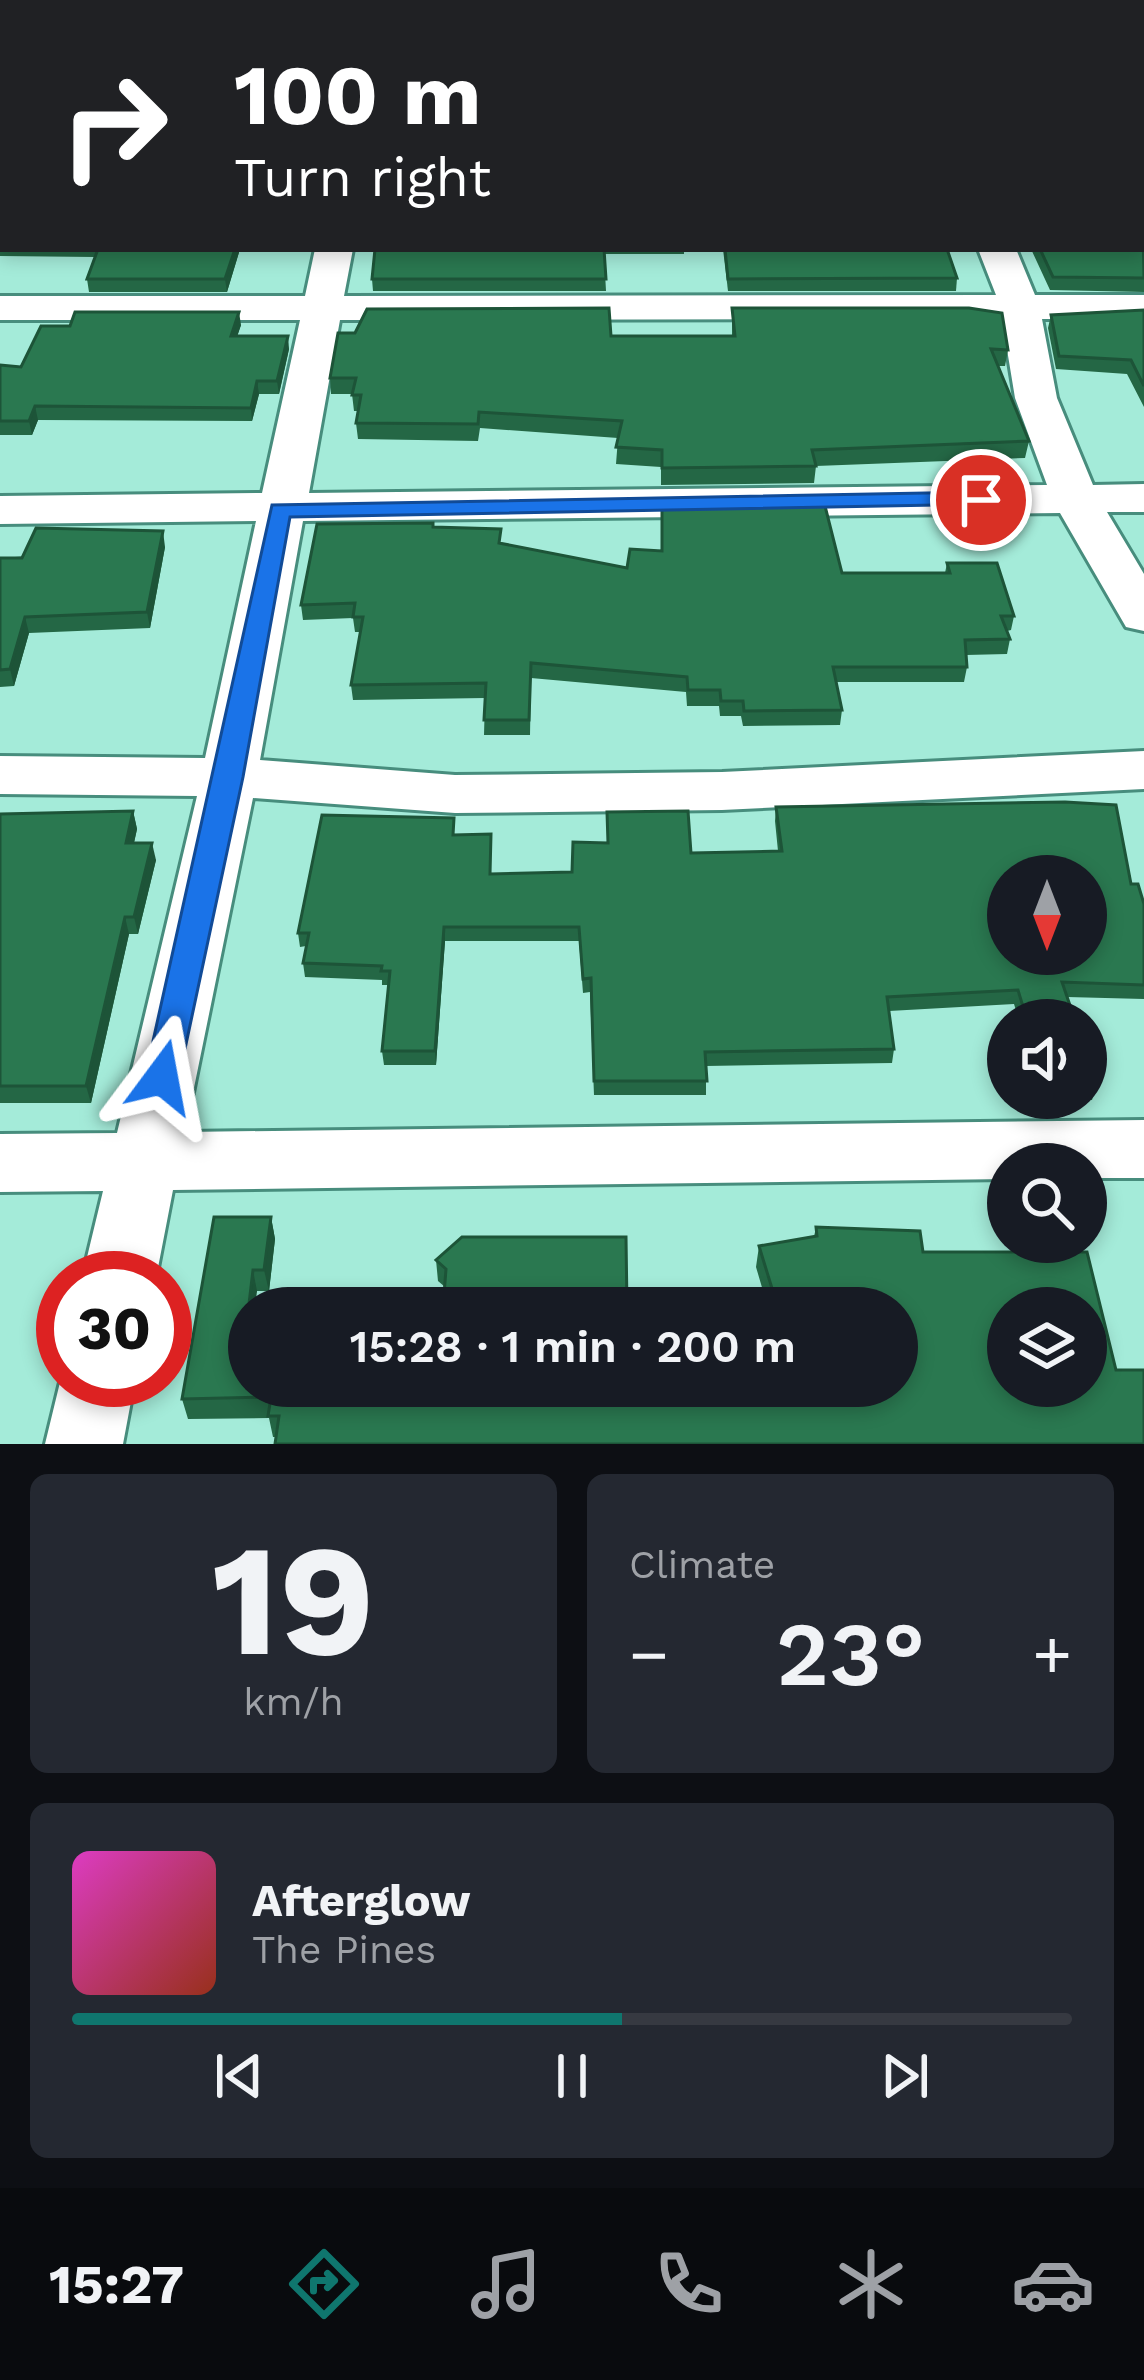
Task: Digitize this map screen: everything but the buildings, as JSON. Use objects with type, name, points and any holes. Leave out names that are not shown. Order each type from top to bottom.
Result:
[{"type":"street","points":[[125,1251],[229,777],[333,252]]},
{"type":"street","points":[[999,252],[1020,307],[1036,398],[1075,498],[1144,616]]},
{"type":"street","points":[[0,308],[1144,307]]},
{"type":"street","points":[[0,509],[280,510],[1144,498]]},
{"type":"street","points":[[0,775],[229,777],[455,794],[722,791],[1144,770]]},
{"type":"street","points":[[0,1163],[1144,1149]]},
{"type":"street","points":[[84,1444],[92,1407]]},
{"type":"route","points":[[162,1077],[229,777],[280,510],[981,500]]}]
